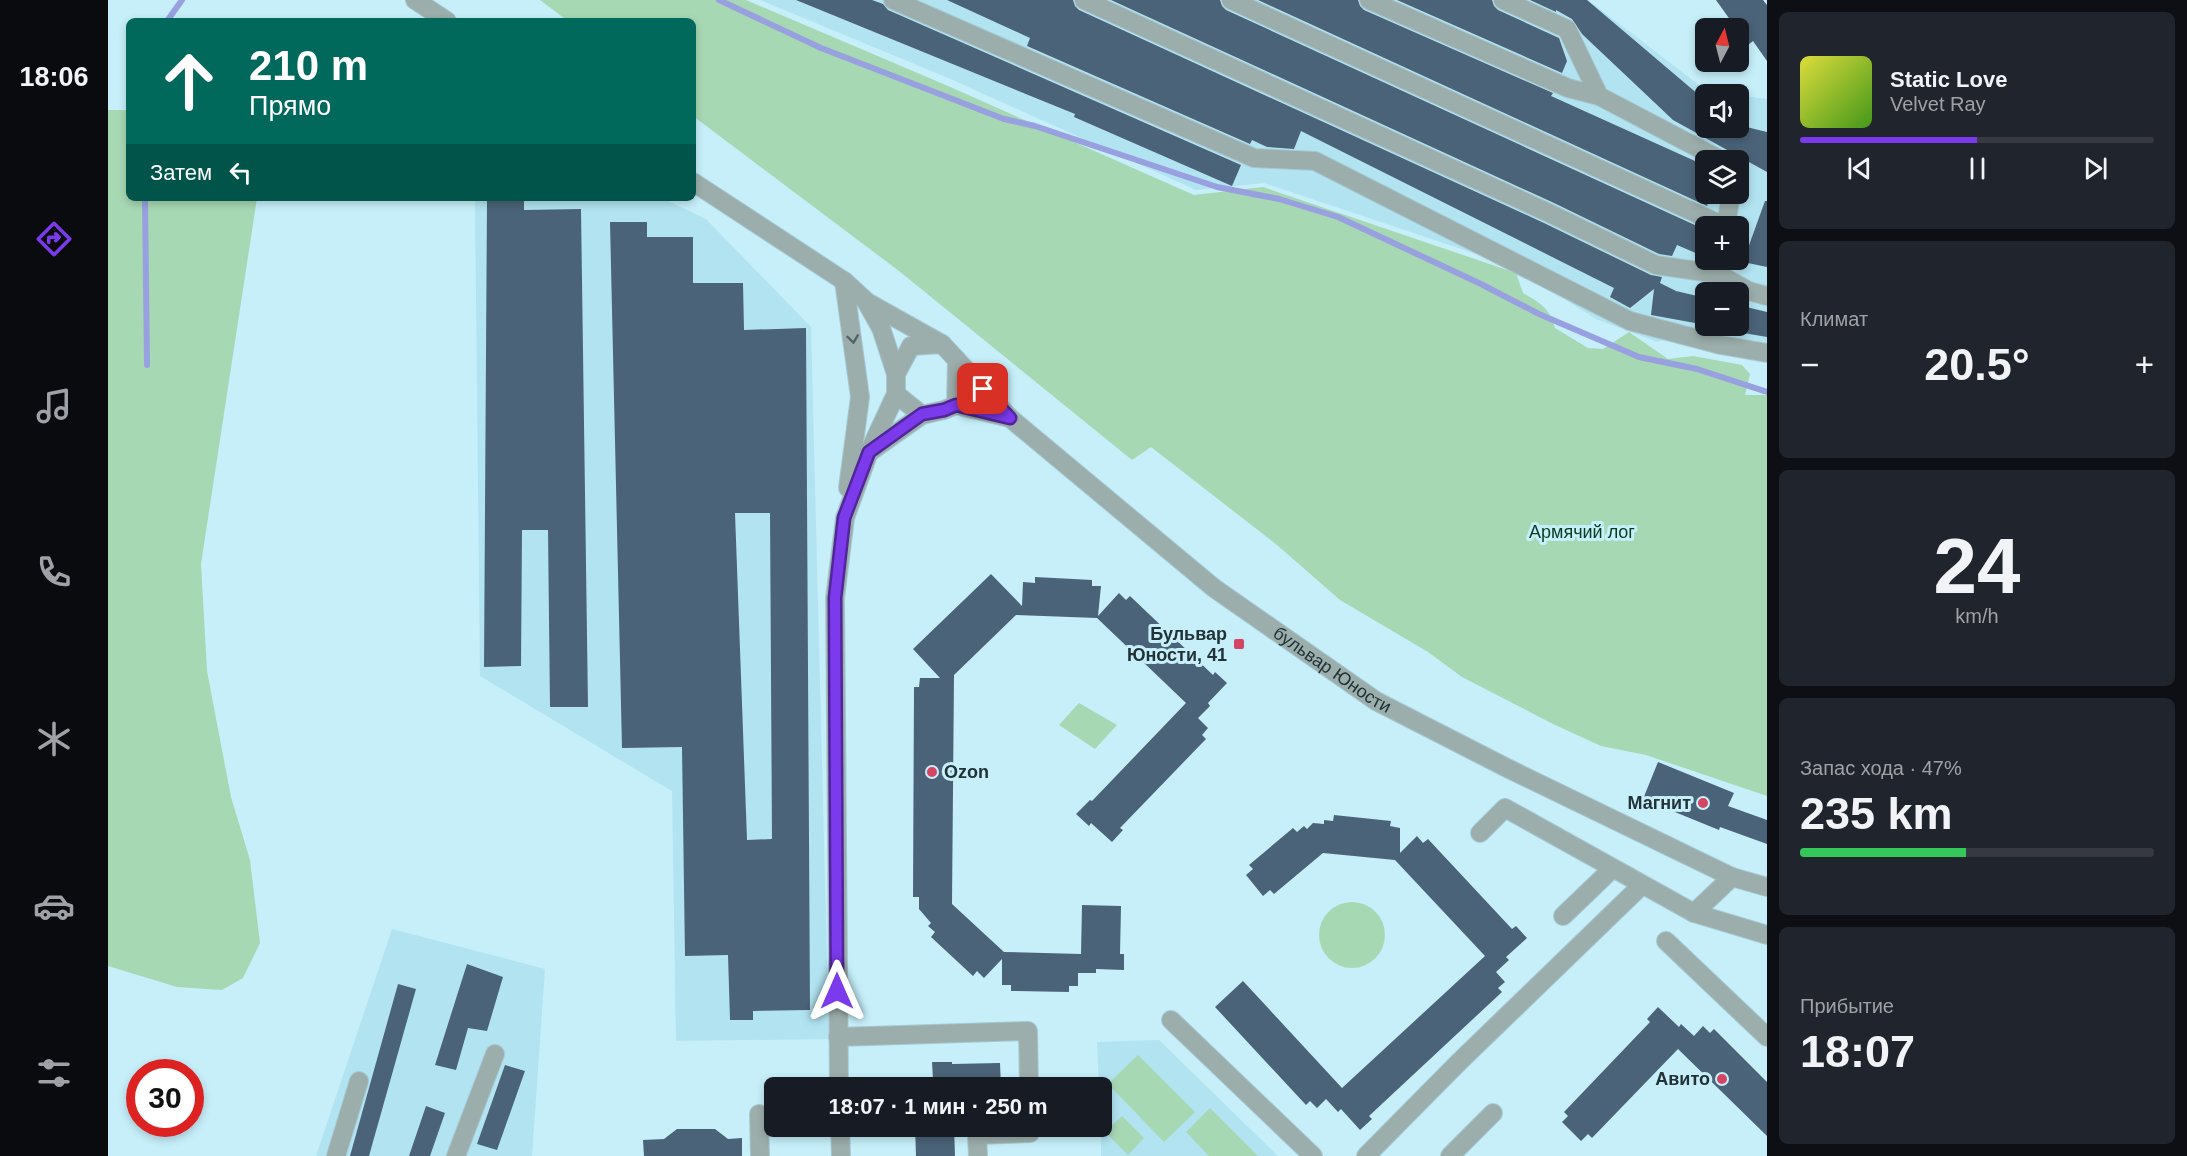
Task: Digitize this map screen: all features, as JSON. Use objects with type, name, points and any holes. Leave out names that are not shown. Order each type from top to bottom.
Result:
[{"type":"street","points":[[415,0],[442,18]]},
{"type":"street","points":[[893,0],[1254,158],[1315,161],[1630,321],[1721,345],[1767,353]]},
{"type":"street","points":[[1084,0],[1549,213],[1656,265],[1695,266]]},
{"type":"street","points":[[1231,0],[1703,216]]},
{"type":"street","points":[[1369,0],[1568,88],[1599,96],[1702,150]]},
{"type":"street","points":[[1503,0],[1567,29],[1599,96]]},
{"type":"street","points":[[696,184],[844,281],[867,302],[942,344],[957,360],[956,405]]},
{"type":"street","points":[[1723,270],[1749,291],[1767,296]]},
{"type":"street","points":[[839,1077],[835,598],[860,397],[844,281]]},
{"type":"street","points":[[844,518],[869,452],[896,394],[896,374],[881,327],[867,302]]},
{"type":"street","points":[[896,374],[911,346],[942,344]]},
{"type":"street","name":"бульвар Юности","points":[[957,360],[1010,418],[1214,588],[1376,701],[1507,768],[1732,877],[1767,887]]},
{"type":"street","points":[[896,394],[922,414]]},
{"type":"street","points":[[869,452],[922,414],[956,405],[1010,418]]},
{"type":"street","points":[[1480,833],[1505,808],[1694,913],[1767,935]]},
{"type":"street","points":[[1563,916],[1612,869]]},
{"type":"street","points":[[1694,913],[1732,877]]},
{"type":"street","points":[[1366,1156],[1458,1063],[1642,885]]},
{"type":"street","points":[[1666,941],[1767,1037]]},
{"type":"street","points":[[1171,1020],[1313,1156]]},
{"type":"street","points":[[838,1037],[1028,1031],[1029,1077]]},
{"type":"street","points":[[456,1156],[495,1054]]},
{"type":"street","points":[[336,1156],[359,1081]]},
{"type":"street","points":[[1450,1156],[1492,1113]]},
{"type":"street","points":[[759,1114],[760,1156]]},
{"type":"street","points":[[840,1137],[841,1156]]},
{"type":"street","points":[[977,1137],[978,1156]]},
{"type":"shaded area","points":[[760,0],[1588,0],[1698,84],[1695,84],[1695,138],[1749,138],[1749,96],[1767,99],[1767,353],[1703,336],[1749,336],[1749,282],[1695,282],[1695,334],[1657,342],[1596,319],[1512,266],[1264,183],[1196,190],[953,80]]},
{"type":"shaded area","points":[[475,201],[668,201],[706,219],[811,327],[829,1039],[676,1041],[672,791],[480,676]]},
{"type":"shaded area","points":[[392,929],[545,969],[532,1156],[316,1156]]},
{"type":"shaded area","points":[[1159,1040],[1278,1156],[1101,1156],[1101,1137],[1112,1137],[1112,1077],[1099,1077],[1097,1042]]},
{"type":"green space","name":"Армячий лог","points":[[540,0],[746,0],[1194,195],[1263,187],[1516,273],[1523,293],[1544,307],[1555,328],[1588,348],[1603,349],[1629,332],[1668,359],[1693,356],[1742,365],[1750,374],[1745,395],[1767,395],[1767,796],[1646,755],[1601,746],[1462,677],[1428,652],[1340,600],[1277,545],[1151,447],[1132,460],[899,271],[696,118],[696,18],[564,18]]},
{"type":"green space","points":[[108,110],[126,110],[126,201],[257,201],[201,564],[207,671],[231,797],[250,860],[260,943],[243,978],[222,990],[177,987],[108,966]]},
{"type":"green space","points":[[1079,703],[1117,725],[1095,749],[1059,725]]},
{"type":"green space","points":[[1346,902],[1358,902],[1370,907],[1380,917],[1385,935],[1383,948],[1370,963],[1358,968],[1346,968],[1334,963],[1324,953],[1319,941],[1319,929],[1324,917],[1334,907]]},
{"type":"green space","points":[[1138,1055],[1195,1112],[1164,1142],[1112,1088],[1112,1080]]},
{"type":"green space","points":[[1210,1108],[1258,1156],[1209,1156],[1186,1132]]},
{"type":"green space","points":[[1122,1116],[1144,1138],[1128,1155],[1110,1137],[1112,1137],[1112,1125]]},
{"type":"building","points":[[796,0],[872,0],[883,4],[888,10],[1241,165],[1232,186],[1074,117],[1075,114]]},
{"type":"building","points":[[947,0],[1073,0],[1079,10],[1544,223],[1651,275],[1662,277],[1660,283],[1676,291],[1695,295],[1695,323],[1651,315],[1654,289],[1630,308],[1610,297],[1614,288],[1301,131],[1294,149],[1267,147],[1252,140],[1250,144],[1027,46],[1030,38]]},
{"type":"building","points":[[1111,0],[1220,0],[1226,10],[1695,225],[1695,253],[1677,245],[1672,256],[1659,254],[1554,203]]},
{"type":"building","points":[[1258,0],[1358,0],[1364,10],[1553,93],[1551,96],[1695,161],[1695,200]]},
{"type":"building","points":[[1397,0],[1492,0],[1498,10],[1559,38],[1567,61],[1562,73]]},
{"type":"building","points":[[1530,0],[1587,0],[1695,92],[1695,132],[1673,120],[1582,34],[1572,19],[1556,10],[1556,12]]},
{"type":"building","points":[[1716,0],[1763,0],[1767,5],[1767,61],[1753,41],[1749,44],[1749,18],[1729,18]]},
{"type":"building","points":[[1749,128],[1767,132],[1767,172],[1749,162],[1749,150],[1727,150],[1706,138],[1749,138]]},
{"type":"building","points":[[487,201],[524,201],[524,210],[581,209],[588,707],[550,707],[548,530],[522,530],[521,666],[484,667]]},
{"type":"building","points":[[1765,201],[1767,201],[1767,267],[1749,263],[1749,245]]},
{"type":"building","points":[[610,222],[647,222],[647,237],[693,237],[693,283],[743,283],[744,330],[806,328],[810,1010],[753,1011],[753,1020],[730,1020],[728,955],[685,956],[682,747],[622,748]],"holes":[[[735,513],[770,513],[772,839],[747,840]]]},
{"type":"building","points":[[1749,308],[1767,312],[1767,337],[1749,334]]},
{"type":"building","points":[[991,574],[1022,606],[1023,582],[1035,583],[1035,577],[1092,580],[1092,586],[1101,586],[1098,616],[1119,593],[1126,600],[1130,596],[1213,675],[1215,672],[1227,683],[1208,703],[1210,706],[1198,718],[1208,728],[1202,735],[1206,739],[1120,828],[1123,830],[1112,842],[1091,823],[1089,826],[1076,814],[1090,800],[1092,801],[1186,703],[1097,618],[1016,615],[954,675],[952,904],[1004,952],[1081,954],[1082,905],[1121,906],[1120,954],[1124,954],[1124,970],[1096,969],[1096,973],[1078,973],[1078,986],[1069,986],[1069,992],[1011,991],[1011,985],[1002,985],[1002,959],[984,978],[977,971],[973,976],[931,937],[935,932],[928,926],[931,923],[919,909],[919,897],[913,897],[914,687],[919,687],[920,678],[940,678],[913,649]]},
{"type":"building","points":[[1658,762],[1734,793],[1728,806],[1767,820],[1767,844],[1720,827],[1719,830],[1643,799]]},
{"type":"building","points":[[1334,815],[1391,821],[1390,826],[1400,828],[1400,853],[1417,836],[1423,843],[1428,839],[1512,929],[1516,926],[1527,938],[1506,957],[1509,960],[1496,972],[1505,982],[1498,988],[1502,992],[1369,1116],[1372,1119],[1360,1130],[1341,1109],[1338,1112],[1326,1099],[1317,1108],[1310,1101],[1306,1105],[1215,1007],[1243,981],[1342,1088],[1485,956],[1395,860],[1323,853],[1274,894],[1270,890],[1263,896],[1246,875],[1253,869],[1249,865],[1293,828],[1297,832],[1304,826],[1307,829],[1313,823],[1324,824],[1324,820],[1333,821]]},
{"type":"building","points":[[467,964],[503,977],[487,1031],[468,1028],[456,1070],[435,1065]]},
{"type":"building","points":[[398,984],[416,989],[369,1156],[350,1156]]},
{"type":"building","points":[[1658,1007],[1679,1027],[1681,1024],[1694,1036],[1703,1026],[1710,1033],[1714,1029],[1767,1082],[1767,1136],[1678,1049],[1592,1138],[1588,1134],[1581,1141],[1562,1122],[1568,1116],[1564,1112],[1650,1022],[1647,1019]]},
{"type":"building","points":[[932,1062],[1000,1063],[1001,1077],[933,1077]]},
{"type":"building","points":[[505,1065],[525,1071],[497,1150],[477,1144]]},
{"type":"building","points":[[426,1106],[445,1113],[430,1156],[409,1156]]},
{"type":"building","points":[[677,1129],[715,1129],[728,1139],[742,1138],[742,1156],[644,1156],[643,1140],[664,1139]]},
{"type":"building","points":[[915,1137],[954,1137],[955,1156],[916,1156]]},
{"type":"waterway","points":[[169,18],[182,0]]},
{"type":"waterway","points":[[719,0],[821,48],[1004,119],[1035,126],[1217,187],[1279,199],[1338,217],[1481,284],[1539,314],[1639,357],[1697,369],[1767,392]]},
{"type":"waterway","points":[[145,201],[147,365]]},
{"type":"place","name":"Бульвар Юности, 41","points":[[1239,644]]},
{"type":"place","name":"Ozon","points":[[932,772]]},
{"type":"place","name":"Магнит","points":[[1703,803]]},
{"type":"place","name":"Авито","points":[[1722,1079]]},
{"type":"route","points":[[837,991],[835,598],[844,518],[869,452],[922,414],[956,405],[1010,418],[983,389]]}]
